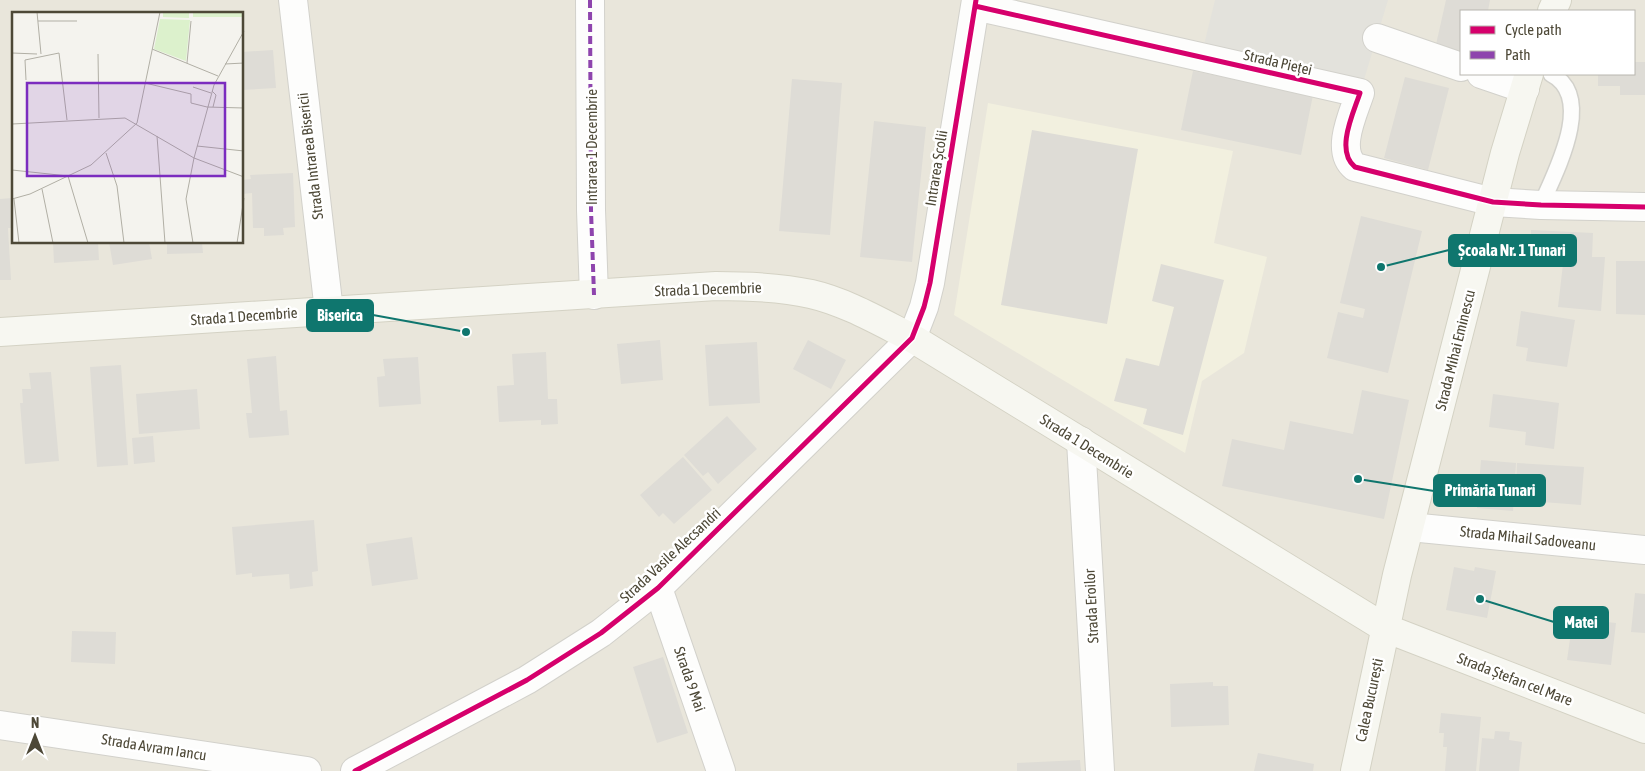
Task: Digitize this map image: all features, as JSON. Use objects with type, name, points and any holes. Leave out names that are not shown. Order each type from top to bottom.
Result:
[{"type":"main road","name":"Strada Mihai Eminescu","points":[[1384,628],[1493,202],[1527,81]]},
{"type":"main road","name":"Strada 1 Decembrie","points":[[0,332],[716,286],[766,287],[812,294],[854,310],[912,338],[1384,628]]},
{"type":"main road","name":"Strada Ștefan cel Mare","points":[[1384,628],[1645,729]]},
{"type":"main road","name":"Calea București","points":[[1355,771],[1384,628]]},
{"type":"street","name":"Strada Intrarea Bisericii","points":[[293,0],[329,311]]},
{"type":"street","name":"Intrarea 1 Decembrie","points":[[590,0],[591,210],[594,295]]},
{"type":"street","name":"Strada Pieței","points":[[976,3],[1360,93],[1345,147],[1348,161],[1355,167],[1493,202]]},
{"type":"street","name":"Intrarea Școlii","points":[[912,338],[930,283],[976,3]]},
{"type":"street","points":[[1377,38],[1460,67]]},
{"type":"street","points":[[1488,75],[1527,81]]},
{"type":"street","points":[[1493,202],[1645,207]]},
{"type":"street","name":"Strada Vasile Alecsandri","points":[[355,771],[378,761],[528,680],[601,633],[658,588],[912,338]]},
{"type":"street","name":"Strada Eroilor","points":[[1081,441],[1100,771]]},
{"type":"street","name":"Strada Mihail Sadoveanu","points":[[1410,527],[1645,550]]},
{"type":"street","name":"Strada 9 Mai","points":[[658,588],[721,771]]},
{"type":"street","name":"Strada Avram Iancu","points":[[0,725],[307,771]]},
{"type":"lane","points":[[1541,205],[1563,152],[1571,116],[1569,92],[1559,78],[1553,75]]},
{"type":"shaded area","points":[[0,0],[1645,0],[1645,771],[0,771]]},
{"type":"shaded area","points":[[1215,0],[1388,0],[1360,93],[1201,57]]},
{"type":"shaded area","points":[[988,103],[1233,151],[1214,243],[1267,257],[1244,353],[1202,381],[1185,453],[954,315]]},
{"type":"building","points":[[1446,0],[1490,0],[1488,10],[1460,10],[1460,55],[1435,49]]},
{"type":"building","points":[[273,50],[276,88],[244,90],[244,52]]},
{"type":"building","points":[[1635,62],[1645,62],[1645,95],[1620,95],[1620,86],[1598,86],[1598,75],[1635,75]]},
{"type":"building","points":[[1193,71],[1313,95],[1301,155],[1181,130]]},
{"type":"building","points":[[1405,77],[1449,88],[1428,170],[1384,158]]},
{"type":"building","points":[[792,79],[842,83],[830,235],[779,231]]},
{"type":"building","points":[[874,121],[926,127],[912,262],[860,257]]},
{"type":"building","points":[[1032,130],[1138,149],[1107,324],[1001,305]]},
{"type":"building","points":[[293,173],[295,227],[283,228],[284,235],[264,236],[264,228],[253,228],[252,193],[244,194],[244,180],[251,179],[250,175]]},
{"type":"building","points":[[12,198],[12,228],[8,228],[11,280],[0,280],[0,199]]},
{"type":"building","points":[[1361,216],[1422,231],[1388,373],[1327,358],[1338,312],[1363,318],[1365,309],[1340,303]]},
{"type":"building","points":[[1531,230],[1593,233],[1592,257],[1605,257],[1601,311],[1558,307],[1563,264],[1515,262],[1517,236],[1531,234]]},
{"type":"building","points":[[53,244],[98,244],[99,260],[54,263]]},
{"type":"building","points":[[109,244],[149,244],[152,259],[113,265]]},
{"type":"building","points":[[167,244],[202,244],[203,253],[167,254]]},
{"type":"building","points":[[1616,261],[1645,261],[1645,315],[1616,314]]},
{"type":"building","points":[[1161,264],[1224,280],[1183,435],[1143,424],[1147,409],[1114,401],[1126,358],[1159,366],[1174,307],[1152,301]]},
{"type":"building","points":[[1521,311],[1575,320],[1567,367],[1526,361],[1528,348],[1516,346]]},
{"type":"building","points":[[660,340],[663,380],[621,384],[617,344]]},
{"type":"building","points":[[808,340],[846,360],[831,389],[793,369]]},
{"type":"building","points":[[757,342],[760,403],[709,406],[705,345]]},
{"type":"building","points":[[546,352],[548,399],[557,399],[558,424],[541,425],[541,420],[499,422],[497,386],[514,385],[512,354]]},
{"type":"building","points":[[276,356],[280,411],[287,410],[289,435],[249,438],[246,413],[252,413],[247,359]]},
{"type":"building","points":[[418,357],[421,404],[379,407],[377,377],[385,376],[383,359]]},
{"type":"building","points":[[121,365],[128,465],[97,467],[90,367]]},
{"type":"building","points":[[51,372],[59,461],[25,464],[20,403],[23,403],[22,389],[31,389],[29,373]]},
{"type":"building","points":[[197,389],[200,429],[139,434],[136,394]]},
{"type":"building","points":[[1362,390],[1409,400],[1384,519],[1222,486],[1232,439],[1284,450],[1290,421],[1353,434]]},
{"type":"building","points":[[1493,394],[1559,403],[1554,449],[1525,445],[1526,432],[1489,427]]},
{"type":"building","points":[[727,416],[757,449],[718,484],[708,472],[703,476],[684,455]]},
{"type":"building","points":[[153,436],[155,462],[134,464],[132,438]]},
{"type":"building","points":[[683,457],[712,490],[674,524],[663,513],[659,517],[640,495]]},
{"type":"building","points":[[1481,460],[1516,463],[1513,511],[1477,508]]},
{"type":"building","points":[[1517,463],[1584,467],[1581,505],[1530,501],[1531,489],[1516,488]]},
{"type":"building","points":[[314,520],[318,571],[312,572],[313,586],[290,589],[289,574],[252,577],[252,573],[236,575],[232,527]]},
{"type":"building","points":[[412,537],[418,579],[372,586],[366,544]]},
{"type":"building","points":[[1454,567],[1474,571],[1475,567],[1496,571],[1487,618],[1446,610]]},
{"type":"building","points":[[1635,593],[1645,594],[1645,633],[1631,632]]},
{"type":"building","points":[[1573,618],[1616,623],[1611,665],[1567,660]]},
{"type":"building","points":[[72,631],[116,632],[115,664],[71,662]]},
{"type":"building","points":[[663,657],[688,733],[657,743],[633,667]]},
{"type":"building","points":[[1213,682],[1213,686],[1228,686],[1229,725],[1171,727],[1170,684]]},
{"type":"building","points":[[1441,713],[1481,717],[1476,771],[1445,771],[1447,747],[1443,747],[1444,733],[1439,733]]},
{"type":"building","points":[[1495,731],[1510,732],[1509,740],[1522,742],[1519,771],[1479,771],[1482,738],[1494,739]]},
{"type":"building","points":[[1258,753],[1314,764],[1313,771],[1254,771]]},
{"type":"building","points":[[1080,760],[1081,771],[1017,771],[1017,763]]},
{"type":"marked path","points":[[590,0],[591,210],[594,295]]},
{"type":"cycle path","points":[[355,771],[527,680],[601,633],[658,588],[912,338],[924,307],[930,283],[976,0]]},
{"type":"cycle path","points":[[975,6],[1360,93],[1350,121],[1346,142],[1346,152],[1349,160],[1355,167],[1493,202],[1645,207]]},
{"type":"place","name":"Școala Nr. 1 Tunari","points":[[1381,267]]},
{"type":"place","name":"Biserica","points":[[466,332]]},
{"type":"place","name":"Primăria Tunari","points":[[1358,479]]},
{"type":"place","name":"Matei","points":[[1480,599]]}]
